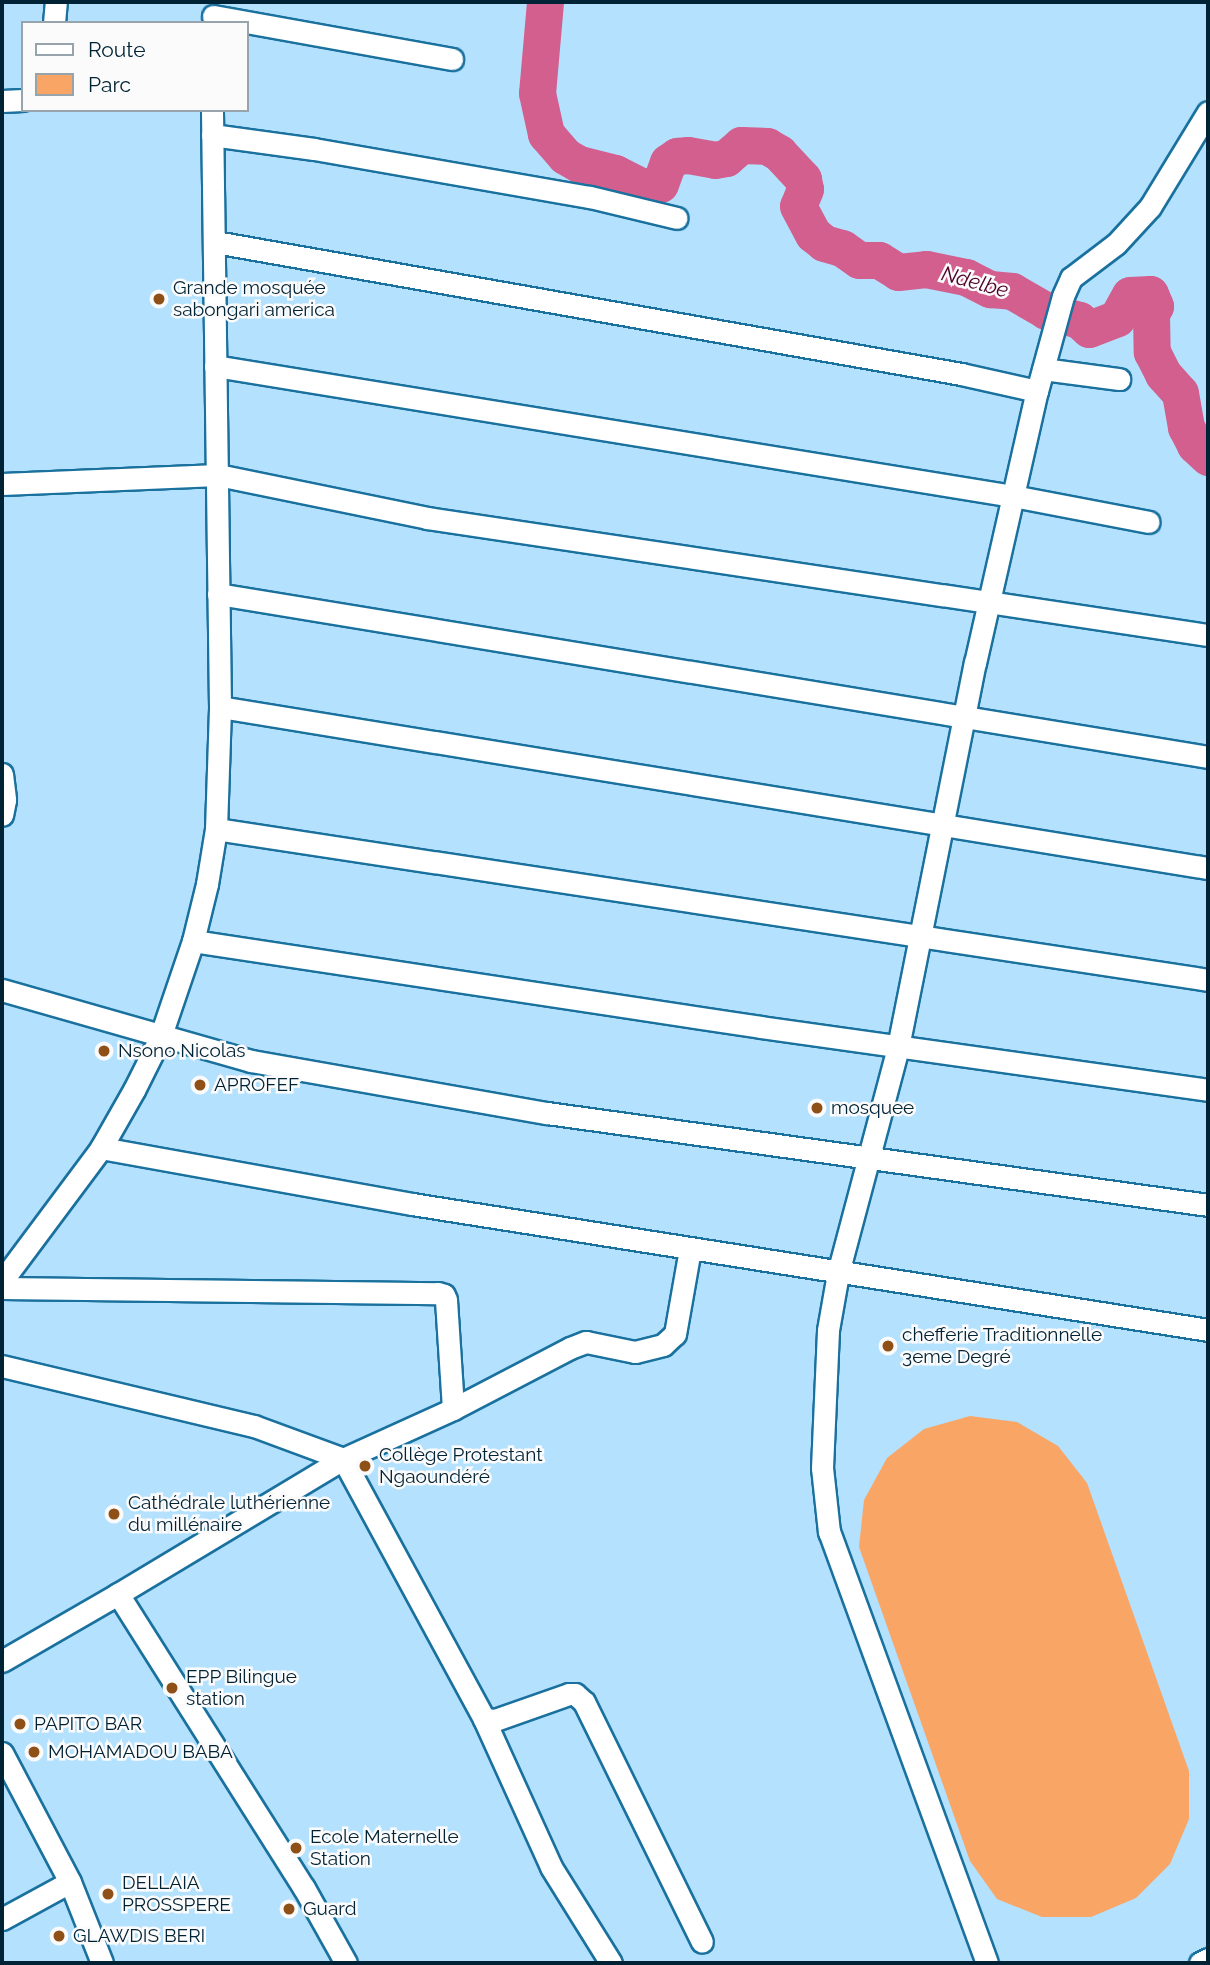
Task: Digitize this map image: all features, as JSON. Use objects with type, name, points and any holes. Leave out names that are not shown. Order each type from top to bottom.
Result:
[{"type":"street","points":[[54,21],[56,2]]},
{"type":"street","points":[[212,14],[452,59]]},
{"type":"street","points":[[2,101],[21,100]]},
{"type":"street","points":[[2,1281],[101,1148],[160,1038],[193,941],[208,884],[216,829],[220,707],[212,112]]},
{"type":"street","points":[[987,1963],[829,1532],[822,1468],[828,1330],[838,1273],[898,1047],[989,600],[1037,391],[1063,296],[1071,278],[1116,243],[1150,207],[1208,112]]},
{"type":"street","points":[[212,135],[314,149],[590,197],[677,218]]},
{"type":"street","points":[[215,242],[961,374],[1037,391]]},
{"type":"street","points":[[215,366],[1013,496],[1149,523]]},
{"type":"street","points":[[1043,369],[1119,379]]},
{"type":"street","points":[[2,484],[218,475],[427,518],[989,600],[1208,635]]},
{"type":"street","points":[[218,594],[1208,757]]},
{"type":"street","points":[[220,707],[1208,868]]},
{"type":"street","points":[[2,774],[5,800],[2,816]]},
{"type":"street","points":[[216,829],[1208,980]]},
{"type":"street","points":[[193,941],[898,1047],[1208,1090]]},
{"type":"street","points":[[2,990],[160,1038],[251,1061],[547,1113],[1208,1205]]},
{"type":"street","points":[[101,1148],[412,1205],[1208,1330]]},
{"type":"street","points":[[2,1661],[342,1459],[453,1409],[570,1348],[586,1342],[635,1352],[663,1345],[675,1334],[691,1249]]},
{"type":"street","points":[[2,1288],[438,1293],[444,1295],[446,1300],[453,1409]]},
{"type":"street","points":[[2,1366],[254,1426],[342,1459],[484,1719],[551,1867],[611,1963]]},
{"type":"street","points":[[118,1594],[304,1888],[346,1963]]},
{"type":"street","points":[[484,1719],[495,1720],[569,1694],[575,1694],[584,1702],[702,1942]]},
{"type":"street","points":[[2,1753],[70,1882],[102,1963]]},
{"type":"street","points":[[2,1919],[70,1882]]},
{"type":"street","points":[[1200,1963],[1208,1959]]},
{"type":"green space","points":[[970,1416],[1017,1422],[1058,1446],[1087,1483],[1189,1771],[1189,1819],[1170,1864],[1136,1898],[1091,1917],[1042,1917],[997,1899],[970,1861],[859,1547],[864,1500],[887,1458],[924,1429]]},
{"type":"waterway","name":"Ndelbe","points":[[545,2],[537,93],[546,134],[565,156],[579,164],[615,173],[643,187],[660,184],[668,162],[677,156],[688,155],[715,160],[726,158],[741,145],[767,146],[779,153],[803,179],[805,189],[798,206],[813,234],[824,243],[842,248],[859,260],[879,260],[898,272],[926,269],[966,277],[990,289],[1012,291],[1046,311],[1079,320],[1089,329],[1117,318],[1130,295],[1150,294],[1155,306],[1151,313],[1152,352],[1163,374],[1180,393],[1186,427],[1195,445],[1208,457]]},
{"type":"place","name":"Grande mosquée sabongari america","points":[[159,299]]},
{"type":"place","name":"Nsono Nicolas","points":[[104,1051]]},
{"type":"place","name":"APROFEF","points":[[200,1085]]},
{"type":"place","name":"mosquee","points":[[817,1108]]},
{"type":"place","name":"chefferie Traditionnelle 3eme Degré","points":[[888,1346]]},
{"type":"place","name":"Collège Protestant Ngaoundéré","points":[[365,1466]]},
{"type":"place","name":"Cathédrale luthérienne du millénaire","points":[[114,1514]]},
{"type":"place","name":"EPP Bilingue station","points":[[172,1688]]},
{"type":"place","name":"PAPITO BAR","points":[[20,1724]]},
{"type":"place","name":"MOHAMADOU BABA","points":[[34,1752]]},
{"type":"place","name":"Ecole Maternelle Station","points":[[296,1848]]},
{"type":"place","name":"DELLAIA PROSSPERE","points":[[108,1894]]},
{"type":"place","name":"Guard","points":[[289,1909]]},
{"type":"place","name":"GLAWDIS BERI","points":[[59,1936]]}]
